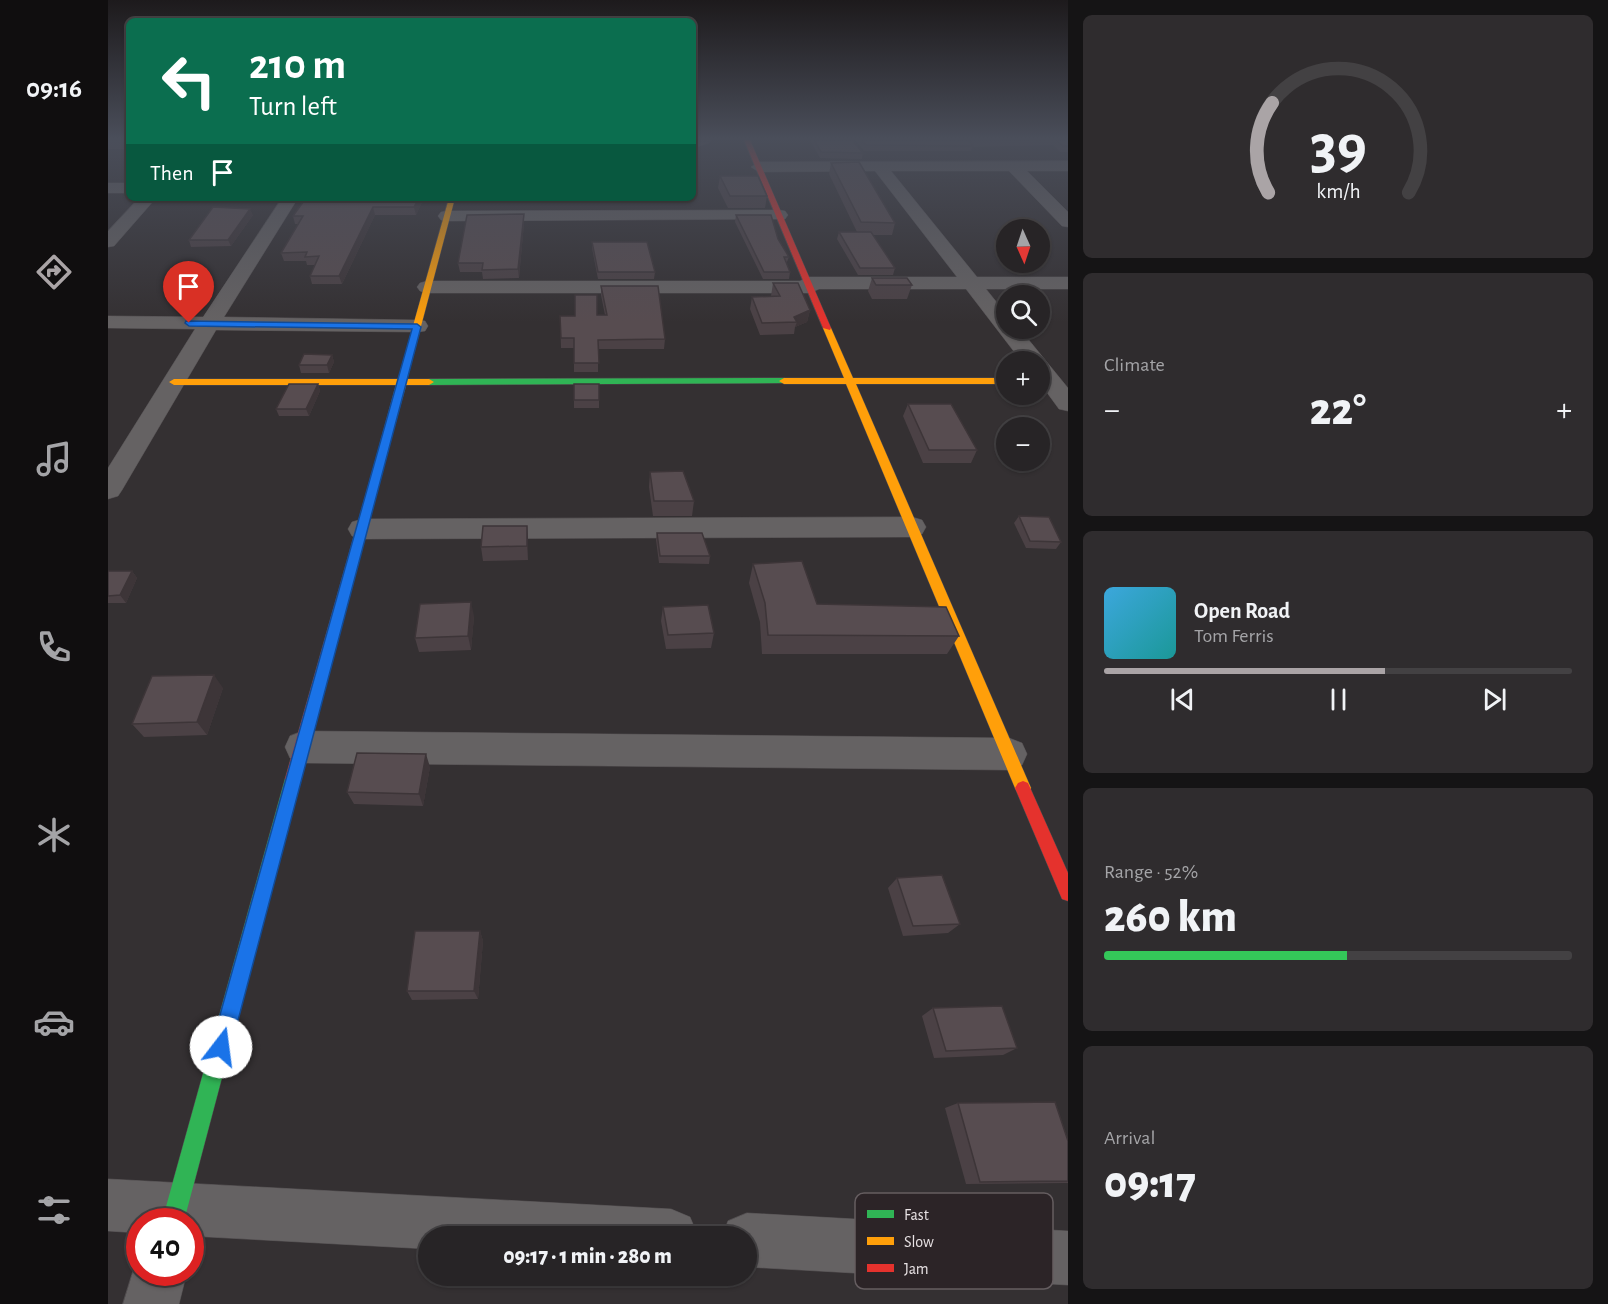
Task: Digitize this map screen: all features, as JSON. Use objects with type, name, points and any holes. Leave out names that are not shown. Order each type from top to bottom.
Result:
[{"type":"street","points":[[108,490],[209,324],[288,201]]},
{"type":"street","points":[[177,1208],[451,201]]},
{"type":"street","points":[[773,201],[1068,894]]},
{"type":"street","points":[[907,201],[996,314]]},
{"type":"street","points":[[1047,201],[1068,222]]},
{"type":"street","points":[[108,213],[143,204]]},
{"type":"street","points":[[108,242],[143,204]]},
{"type":"street","points":[[447,216],[779,215]]},
{"type":"street","points":[[427,287],[1068,283]]},
{"type":"street","points":[[108,322],[417,327]]},
{"type":"street","points":[[1016,339],[1025,351]]},
{"type":"street","points":[[174,382],[996,381]]},
{"type":"street","points":[[1050,385],[1068,404]]},
{"type":"street","points":[[362,529],[912,527]]},
{"type":"street","points":[[303,747],[1009,754]]},
{"type":"street","points":[[108,1204],[132,1208]]},
{"type":"street","points":[[204,1216],[435,1226]]},
{"type":"street","points":[[757,1241],[855,1246]]},
{"type":"street","points":[[1053,1257],[1068,1258]]},
{"type":"street","points":[[151,1304],[156,1286]]},
{"type":"building","points":[[304,201],[417,201],[414,207],[373,207],[339,276],[310,276],[319,256],[305,257],[307,252],[281,253],[303,216],[293,216]]},
{"type":"building","points":[[850,201],[882,201],[895,223],[861,222]]},
{"type":"building","points":[[213,207],[250,209],[228,240],[189,240]]},
{"type":"building","points":[[524,214],[518,269],[482,270],[483,263],[458,263],[467,215]]},
{"type":"building","points":[[736,215],[771,215],[778,239],[789,257],[784,257],[790,272],[764,272]]},
{"type":"building","points":[[839,232],[871,232],[895,268],[860,268]]},
{"type":"building","points":[[592,242],[647,242],[655,272],[598,272]]},
{"type":"building","points":[[872,278],[907,278],[912,285],[876,285]]},
{"type":"building","points":[[773,283],[798,283],[810,310],[794,317],[797,322],[762,323],[752,297],[780,296]]},
{"type":"building","points":[[601,286],[658,286],[665,339],[598,340],[599,363],[574,363],[574,338],[561,338],[560,316],[575,316],[575,295],[597,295],[597,315],[607,315]]},
{"type":"building","points":[[304,354],[332,355],[327,365],[299,365]]},
{"type":"building","points":[[289,384],[318,384],[306,409],[276,409]]},
{"type":"building","points":[[574,384],[599,384],[599,400],[574,400]]},
{"type":"building","points":[[908,404],[951,404],[977,450],[929,450]]},
{"type":"building","points":[[683,471],[694,501],[654,501],[650,472]]},
{"type":"building","points":[[1019,516],[1049,517],[1061,542],[1030,541]]},
{"type":"building","points":[[483,526],[527,526],[527,546],[481,547]]},
{"type":"building","points":[[657,533],[702,533],[710,556],[660,556]]},
{"type":"building","points":[[802,561],[817,604],[946,607],[959,636],[768,635],[765,603],[753,564]]},
{"type":"building","points":[[108,571],[132,571],[120,595],[108,596]]},
{"type":"building","points":[[471,602],[468,636],[415,638],[420,604]]},
{"type":"building","points":[[708,605],[714,633],[668,635],[663,607]]},
{"type":"building","points":[[214,675],[197,722],[132,724],[152,676]]},
{"type":"building","points":[[357,753],[426,754],[419,794],[347,792]]},
{"type":"building","points":[[942,875],[960,924],[913,926],[897,878]]},
{"type":"building","points":[[415,931],[480,931],[474,991],[407,991]]},
{"type":"building","points":[[1002,1006],[1017,1048],[946,1051],[933,1008]]},
{"type":"building","points":[[1055,1102],[1068,1141],[1068,1181],[980,1182],[958,1103]]},
{"type":"traffic: fast","points":[[429,382],[784,381]]},
{"type":"traffic: fast","points":[[177,1208],[293,779]]},
{"type":"traffic: slow","points":[[378,469],[451,201]]},
{"type":"traffic: slow","points":[[827,328],[1023,788]]},
{"type":"traffic: slow","points":[[784,381],[996,381]]},
{"type":"traffic: slow","points":[[174,382],[429,382]]},
{"type":"traffic: jam","points":[[773,201],[827,328]]},
{"type":"traffic: jam","points":[[293,779],[378,469]]},
{"type":"traffic: jam","points":[[1023,788],[1068,893]]},
{"type":"route","points":[[189,323],[417,327],[221,1047]]}]
